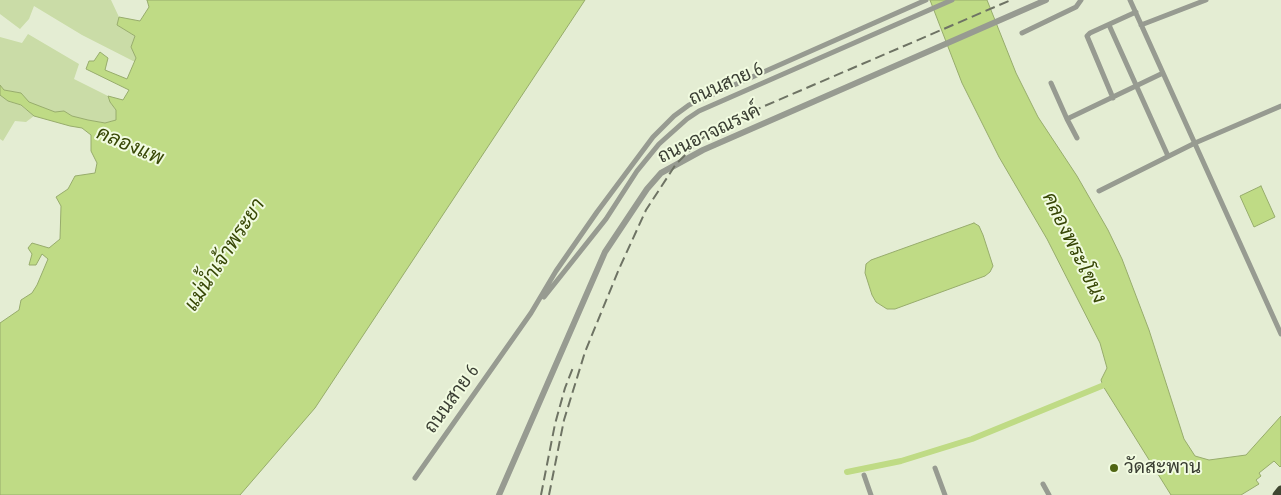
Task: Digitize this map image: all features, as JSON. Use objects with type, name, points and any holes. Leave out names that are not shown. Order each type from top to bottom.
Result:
[{"type":"highway","points":[[1277,495],[1281,490]]},
{"type":"street","name":"ถนนสาย 6","points":[[531,313],[556,270],[597,212],[654,137],[680,110],[926,0]]},
{"type":"street","name":"ถนนสาย 6","points":[[415,478],[531,313],[606,219],[637,171],[673,130],[699,111],[952,0]]},
{"type":"street","name":"ถนนอาจณรงค์","points":[[499,495],[605,252],[654,180],[666,170],[690,156],[1046,0]]},
{"type":"street","points":[[1022,33],[1076,7],[1081,0]]},
{"type":"street","points":[[1130,0],[1281,334]]},
{"type":"street","points":[[1141,25],[1206,0]]},
{"type":"street","points":[[1113,98],[1087,36],[1090,32],[1136,12]]},
{"type":"street","points":[[1109,25],[1168,156]]},
{"type":"street","points":[[1068,119],[1163,73]]},
{"type":"street","points":[[1051,83],[1077,138]]},
{"type":"street","points":[[1099,191],[1194,143],[1281,106]]},
{"type":"street","points":[[935,468],[945,495]]},
{"type":"street","points":[[864,475],[871,495]]},
{"type":"street","points":[[1043,484],[1049,495]]},
{"type":"shaded area","points":[[0,0],[111,0],[119,17],[117,25],[135,36],[131,47],[136,58],[135,62],[82,35],[34,6],[29,19],[20,29],[0,14]]},
{"type":"shaded area","points":[[28,34],[79,64],[74,79],[108,96],[116,110],[116,120],[105,123],[72,116],[64,111],[55,112],[28,102],[21,93],[4,90],[0,85],[0,37],[22,43]]},
{"type":"shaded area","points":[[0,95],[8,101],[20,105],[34,116],[26,122],[15,121],[3,141],[0,139]]},
{"type":"water","points":[[147,0],[585,0],[315,408],[240,495],[0,495],[0,323],[19,310],[21,300],[32,293],[48,259],[42,254],[36,265],[29,265],[32,254],[28,248],[32,243],[49,248],[60,239],[61,206],[56,197],[68,189],[75,176],[95,173],[97,163],[91,151],[91,135],[82,128],[34,116],[21,105],[8,101],[0,95],[0,85],[4,90],[21,93],[29,102],[55,112],[64,111],[72,116],[105,123],[116,120],[116,110],[108,96],[123,100],[129,90],[86,69],[89,61],[94,61],[100,52],[108,58],[105,70],[127,79],[136,58],[131,47],[135,36],[117,25],[119,17],[140,21],[149,7]]},
{"type":"water","name":"คลองพระโขนง","points":[[930,0],[987,0],[1016,73],[1038,117],[1077,176],[1108,230],[1122,259],[1149,330],[1184,439],[1195,456],[1209,460],[1246,455],[1281,416],[1281,466],[1274,461],[1259,473],[1261,476],[1256,480],[1259,484],[1241,495],[1171,495],[1103,386],[1101,380],[1107,368],[1100,343],[1047,239],[999,157],[962,83]]},
{"type":"water","points":[[1261,186],[1275,217],[1254,227],[1240,196]]},
{"type":"water","points":[[974,223],[979,226],[983,235],[993,266],[990,272],[985,276],[895,309],[887,309],[876,302],[865,273],[866,264],[871,260]]},
{"type":"waterway","points":[[847,472],[901,461],[972,439],[1109,383]]},
{"type":"railway","points":[[549,495],[564,420],[585,352],[619,269],[646,210],[676,164],[707,134],[725,123],[1011,0]]},
{"type":"railway","points":[[541,495],[555,424],[565,388],[574,365]]},
{"type":"place","name":"วัดสะพาน","points":[[1114,468]]},
{"type":"water label","name":"คลองแพ","points":[[130,146]]},
{"type":"water label","name":"แม่น้ำเจ้าพระยา","points":[[225,255]]}]
